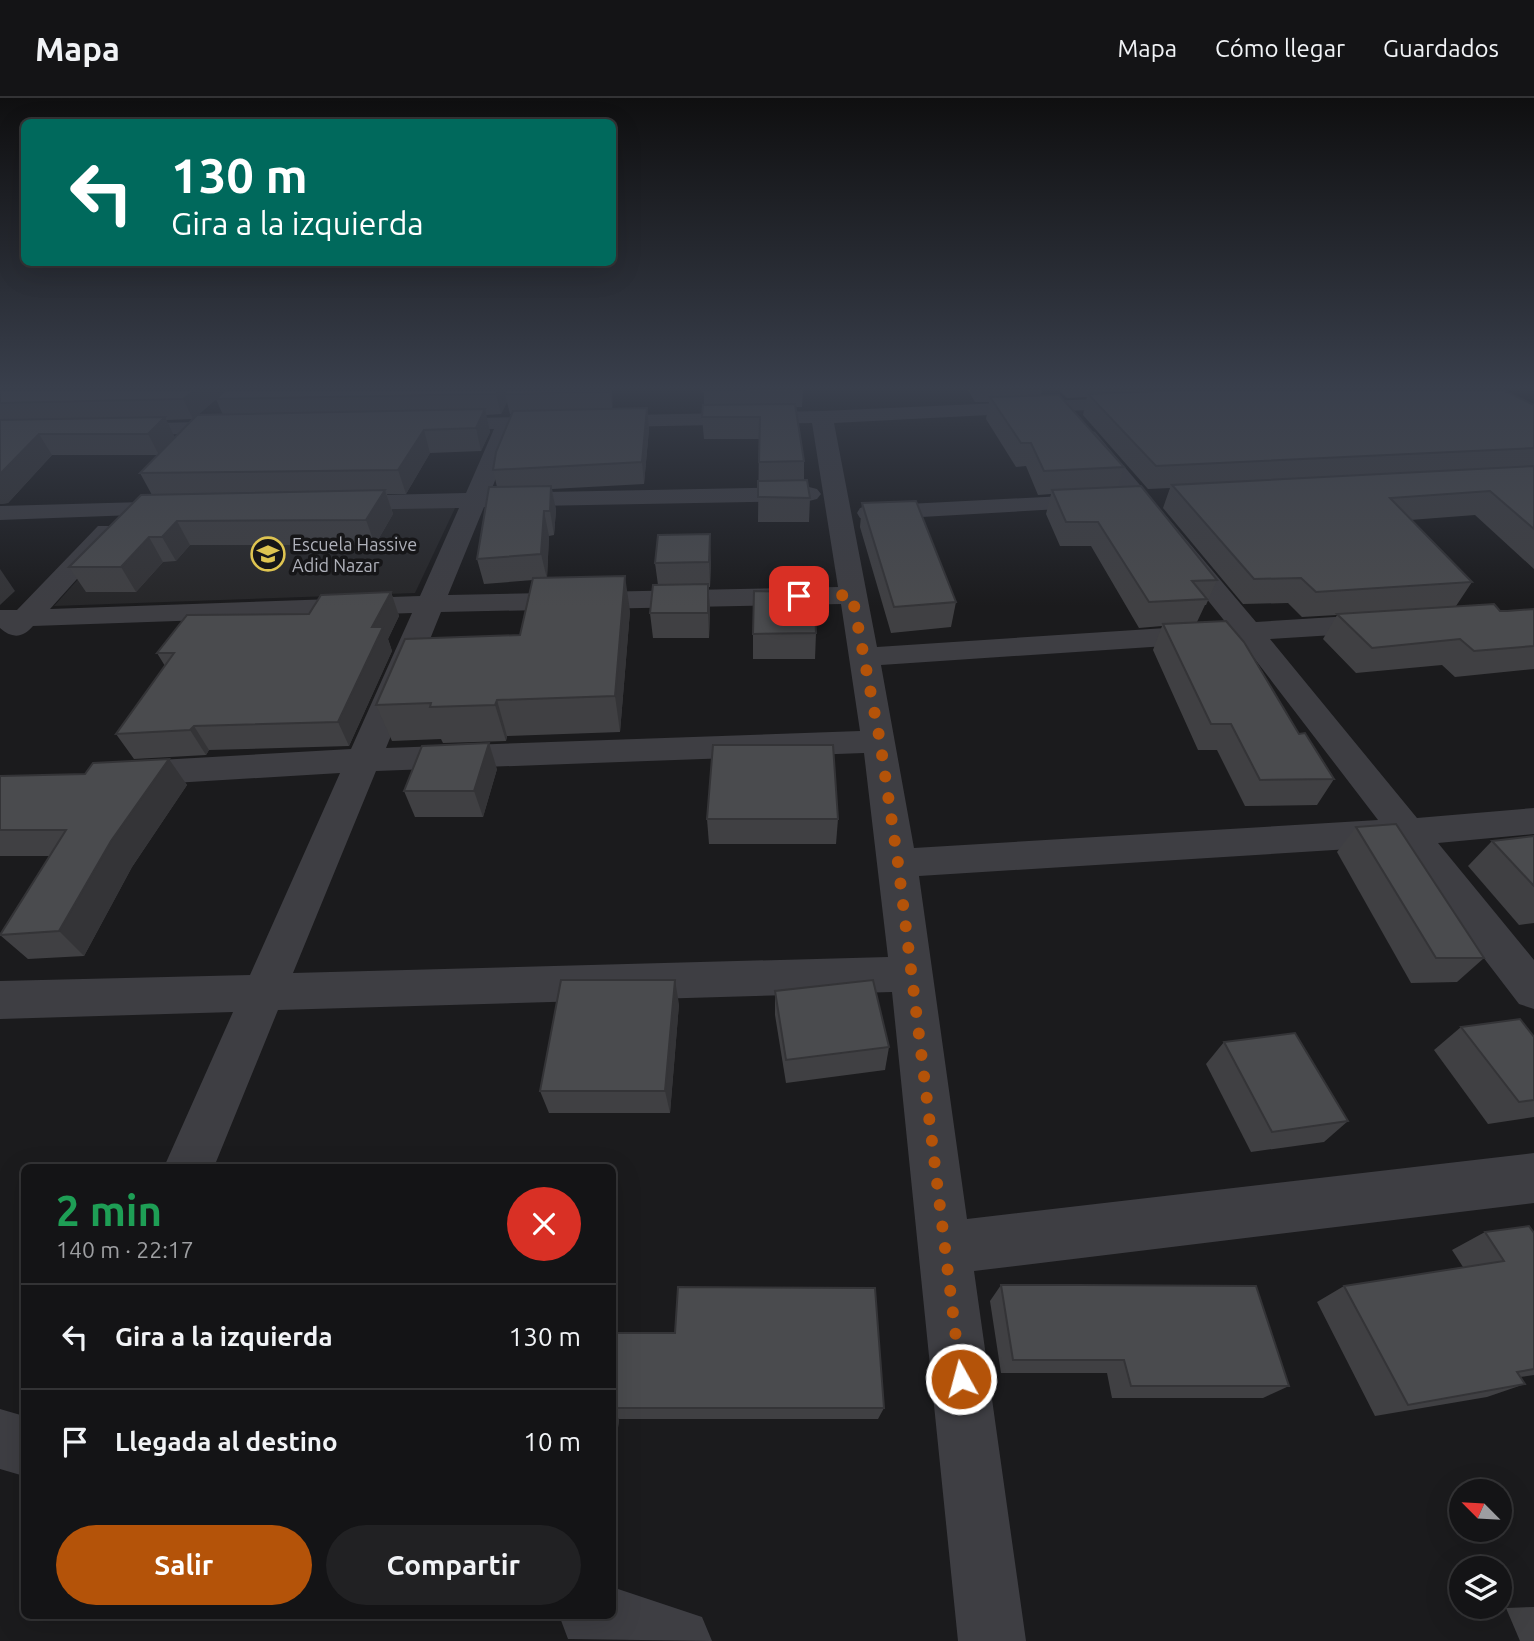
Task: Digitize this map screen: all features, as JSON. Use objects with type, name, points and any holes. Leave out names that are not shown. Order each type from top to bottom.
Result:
[{"type":"street","points":[[189,1164],[491,462]]},
{"type":"street","points":[[830,462],[862,657],[880,741],[898,863],[992,1641]]},
{"type":"street","points":[[1118,462],[1154,498],[1248,631],[1534,990]]},
{"type":"street","points":[[0,645],[13,619],[145,489]]},
{"type":"street","points":[[308,504],[475,500],[837,504],[1154,498]]},
{"type":"street","points":[[0,513],[197,507]]},
{"type":"street","points":[[13,619],[430,604],[852,595]]},
{"type":"street","points":[[862,657],[1411,622]]},
{"type":"street","points":[[98,775],[363,760],[880,741]]},
{"type":"street","points":[[898,863],[1410,832],[1534,821]]},
{"type":"street","points":[[0,1000],[911,974]]},
{"type":"street","points":[[946,1248],[1534,1178]]},
{"type":"street","points":[[0,1439],[21,1445]]},
{"type":"street","points":[[605,1619],[678,1641]]},
{"type":"shaded area","name":"Escuela Hassive Adid Nazar","points":[[456,506],[415,593],[54,606],[136,515]]},
{"type":"building","points":[[0,462],[12,462],[0,474]]},
{"type":"building","points":[[151,462],[403,462],[398,470],[140,473]]},
{"type":"building","points":[[494,462],[642,462],[493,470]]},
{"type":"building","points":[[1040,462],[1119,462],[1124,467],[1044,471]]},
{"type":"building","points":[[1152,462],[1240,462],[1156,466]]},
{"type":"building","points":[[1534,466],[1534,529],[1490,491],[1390,498],[1472,582],[1316,592],[1301,578],[1254,579],[1172,485]]},
{"type":"building","points":[[807,480],[810,498],[758,497],[758,481]]},
{"type":"building","points":[[551,486],[550,511],[544,511],[541,554],[477,559],[489,487]]},
{"type":"building","points":[[1141,486],[1217,580],[1192,581],[1207,599],[1149,602],[1098,522],[1066,522],[1052,490]]},
{"type":"building","points":[[385,490],[366,520],[177,521],[162,537],[149,537],[121,567],[69,567],[141,495]]},
{"type":"building","points":[[916,501],[956,602],[894,607],[862,503]]},
{"type":"building","points":[[710,534],[709,562],[655,563],[658,535]]},
{"type":"building","points":[[625,576],[615,696],[497,700],[495,705],[376,705],[405,639],[520,635],[533,578]]},
{"type":"building","points":[[708,584],[708,613],[650,613],[653,585]]},
{"type":"building","points":[[754,591],[814,592],[816,633],[753,634]]},
{"type":"building","points":[[391,592],[372,627],[383,627],[338,722],[194,726],[190,730],[116,734],[174,653],[157,653],[187,615],[309,614],[321,595]]},
{"type":"building","points":[[1494,604],[1500,611],[1534,609],[1534,646],[1474,651],[1460,639],[1372,648],[1337,614]]},
{"type":"building","points":[[1226,621],[1244,642],[1299,734],[1305,733],[1334,779],[1260,780],[1231,724],[1211,724],[1163,624]]},
{"type":"building","points":[[489,743],[474,791],[404,791],[422,746]]},
{"type":"building","points":[[713,745],[833,745],[838,819],[707,819]]},
{"type":"building","points":[[169,759],[111,841],[59,931],[0,935],[66,830],[0,830],[0,776],[85,774],[93,763]]},
{"type":"building","points":[[1396,824],[1484,958],[1436,958],[1356,827]]},
{"type":"building","points":[[1534,836],[1534,886],[1492,841]]},
{"type":"building","points":[[561,980],[675,980],[665,1091],[540,1091]]},
{"type":"building","points":[[873,980],[889,1047],[786,1060],[775,991]]},
{"type":"building","points":[[1520,1019],[1534,1037],[1534,1100],[1519,1102],[1461,1027]]},
{"type":"building","points":[[1295,1033],[1348,1121],[1272,1132],[1224,1042]]},
{"type":"building","points":[[1529,1226],[1534,1233],[1534,1369],[1517,1372],[1525,1384],[1408,1405],[1344,1286],[1504,1261],[1485,1232]]},
{"type":"building","points":[[1001,1285],[1256,1286],[1289,1386],[1131,1386],[1124,1360],[1013,1360]]},
{"type":"building","points":[[678,1287],[875,1288],[884,1408],[616,1408],[616,1333],[675,1333]]},
{"type":"place","name":"Escuela Hassive Adid Nazar","points":[[268,554]]},
{"type":"route","points":[[799,596],[852,595],[880,741],[898,863],[961,1379]]}]
